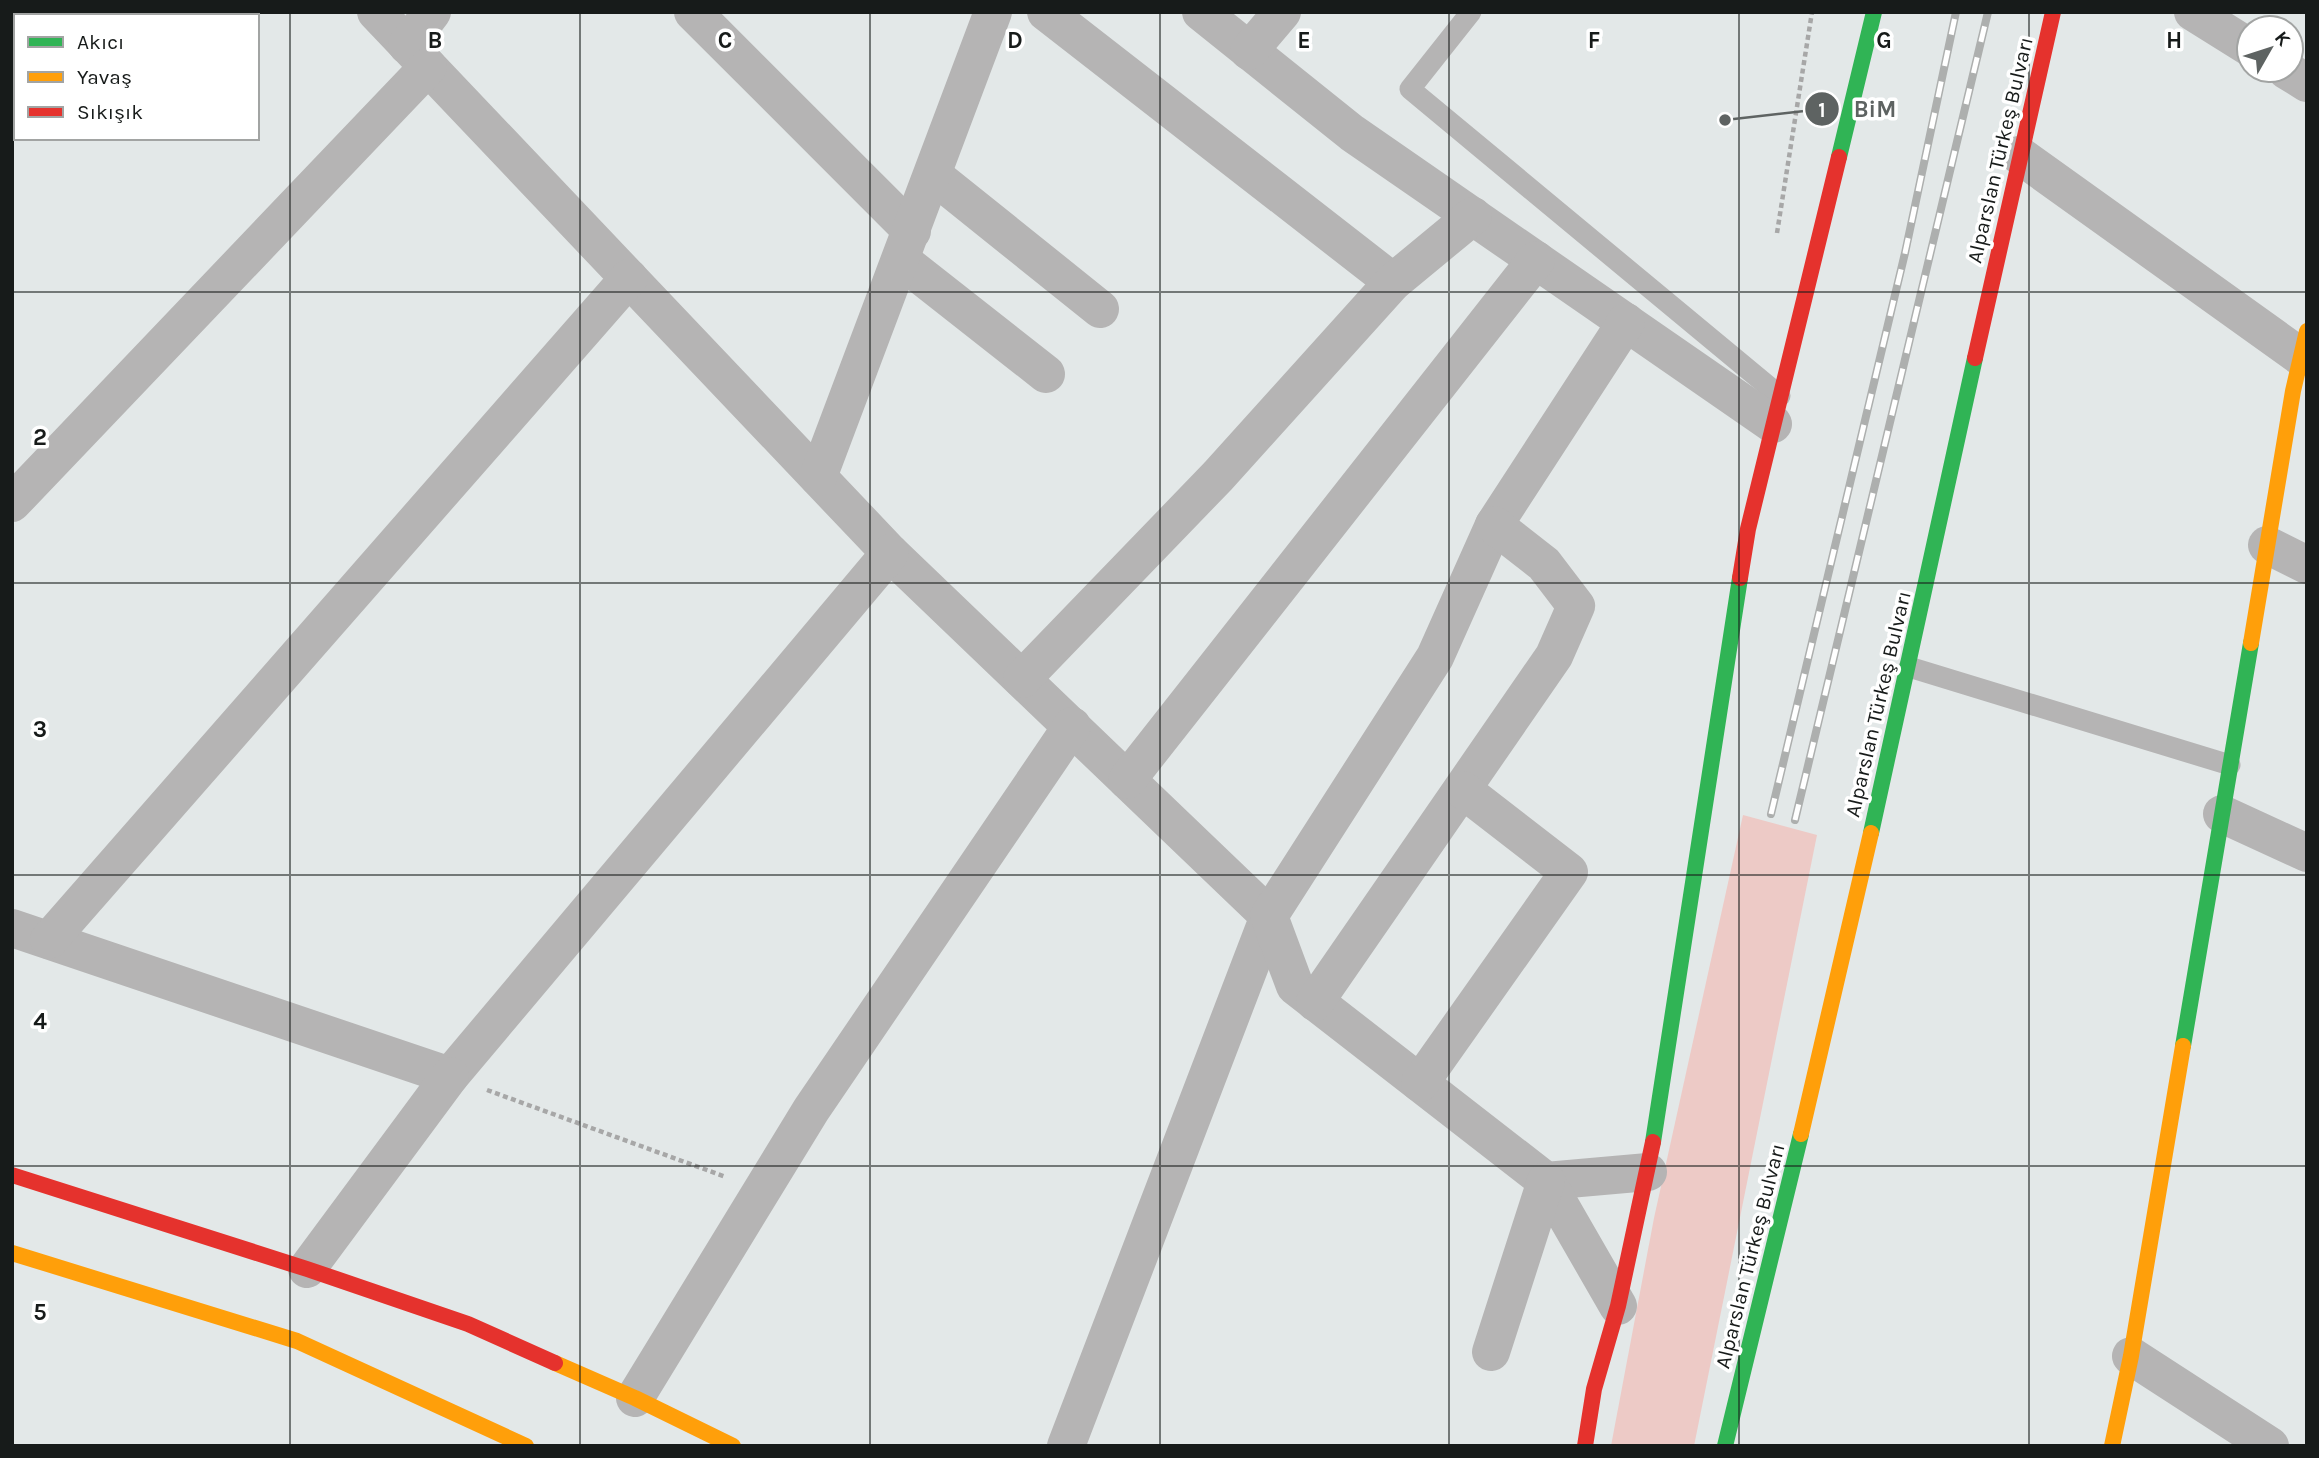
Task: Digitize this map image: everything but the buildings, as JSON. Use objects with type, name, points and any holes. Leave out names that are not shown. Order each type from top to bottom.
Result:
[{"type":"main road","name":"Alparslan Türkeş Bulvarı","points":[[1726,1446],[1733,1403],[1749,1350],[1800,1139],[1909,667],[2019,155],[2053,12]]},
{"type":"main road","points":[[1585,1446],[1594,1389],[1618,1306],[1648,1172],[1748,529],[1868,16]]},
{"type":"main road","points":[[2112,1446],[2131,1356],[2267,545],[2304,344]]},
{"type":"main road","points":[[12,1175],[307,1269],[468,1324],[635,1398],[733,1446]]},
{"type":"main road","points":[[12,1253],[297,1340],[526,1446]]},
{"type":"main road","points":[[1568,1446],[1594,1389]]},
{"type":"street","points":[[376,12],[890,553],[1269,916],[1295,986],[1546,1181],[1618,1306]]},
{"type":"street","points":[[12,503],[418,56],[432,12]]},
{"type":"street","points":[[693,12],[906,245],[1046,374]]},
{"type":"street","points":[[818,477],[993,12]]},
{"type":"street","points":[[1046,12],[1393,282]]},
{"type":"street","points":[[1201,12],[1352,133],[1626,322],[1777,410]]},
{"type":"street","points":[[1249,51],[1282,12]]},
{"type":"street","points":[[2193,12],[2235,38]]},
{"type":"street","points":[[2019,155],[2304,344]]},
{"type":"street","points":[[933,175],[1100,309]]},
{"type":"street","points":[[1022,679],[1218,476],[1393,282],[1473,216]]},
{"type":"street","points":[[1127,780],[1536,260]]},
{"type":"street","points":[[49,940],[629,278]]},
{"type":"street","points":[[1066,1446],[1269,916],[1435,657],[1494,525],[1626,322]]},
{"type":"street","points":[[1315,1002],[1554,656],[1576,606],[1544,564],[1494,525]]},
{"type":"street","points":[[2267,545],[2307,565]]},
{"type":"street","points":[[307,1269],[450,1076],[890,553]]},
{"type":"street","points":[[635,1398],[811,1110],[1072,726]]},
{"type":"street","points":[[1420,1083],[1569,872],[1462,790]]},
{"type":"street","points":[[2222,814],[2307,853]]},
{"type":"street","points":[[12,928],[450,1076]]},
{"type":"street","points":[[1546,1181],[1648,1172]]},
{"type":"street","points":[[1491,1353],[1546,1181]]},
{"type":"street","points":[[2131,1356],[2270,1446]]},
{"type":"lane","points":[[1471,12],[1410,89],[1777,410]]},
{"type":"lane","points":[[1909,667],[2230,765]]},
{"type":"path","points":[[450,1076],[762,1190]]},
{"type":"shaded area","points":[[1743,815],[1817,835],[1694,1446],[1611,1446],[1654,1218]]},
{"type":"railway","points":[[1771,814],[1905,253],[1956,12]]},
{"type":"railway","points":[[1795,820],[1988,12]]},
{"type":"traffic: fast","points":[[1839,157],[1874,12]]},
{"type":"traffic: fast","points":[[1871,833],[1975,358]]},
{"type":"traffic: fast","points":[[1653,1142],[1740,578]]},
{"type":"traffic: fast","points":[[2183,1046],[2251,643]]},
{"type":"traffic: fast","points":[[1725,1446],[1801,1134]]},
{"type":"traffic: slow","points":[[2251,643],[2293,391],[2307,331]]},
{"type":"traffic: slow","points":[[1801,1134],[1871,833]]},
{"type":"traffic: slow","points":[[2112,1446],[2131,1356],[2183,1046]]},
{"type":"traffic: slow","points":[[12,1253],[297,1341],[526,1446]]},
{"type":"traffic: slow","points":[[555,1363],[733,1446]]},
{"type":"traffic: jam","points":[[1975,358],[2053,12]]},
{"type":"traffic: jam","points":[[1740,578],[1748,529],[1839,157]]},
{"type":"traffic: jam","points":[[1585,1446],[1594,1389],[1618,1306],[1653,1142]]},
{"type":"traffic: jam","points":[[12,1175],[307,1269],[468,1324],[555,1363]]},
{"type":"place","name":"BiM","points":[[1725,120]]}]
